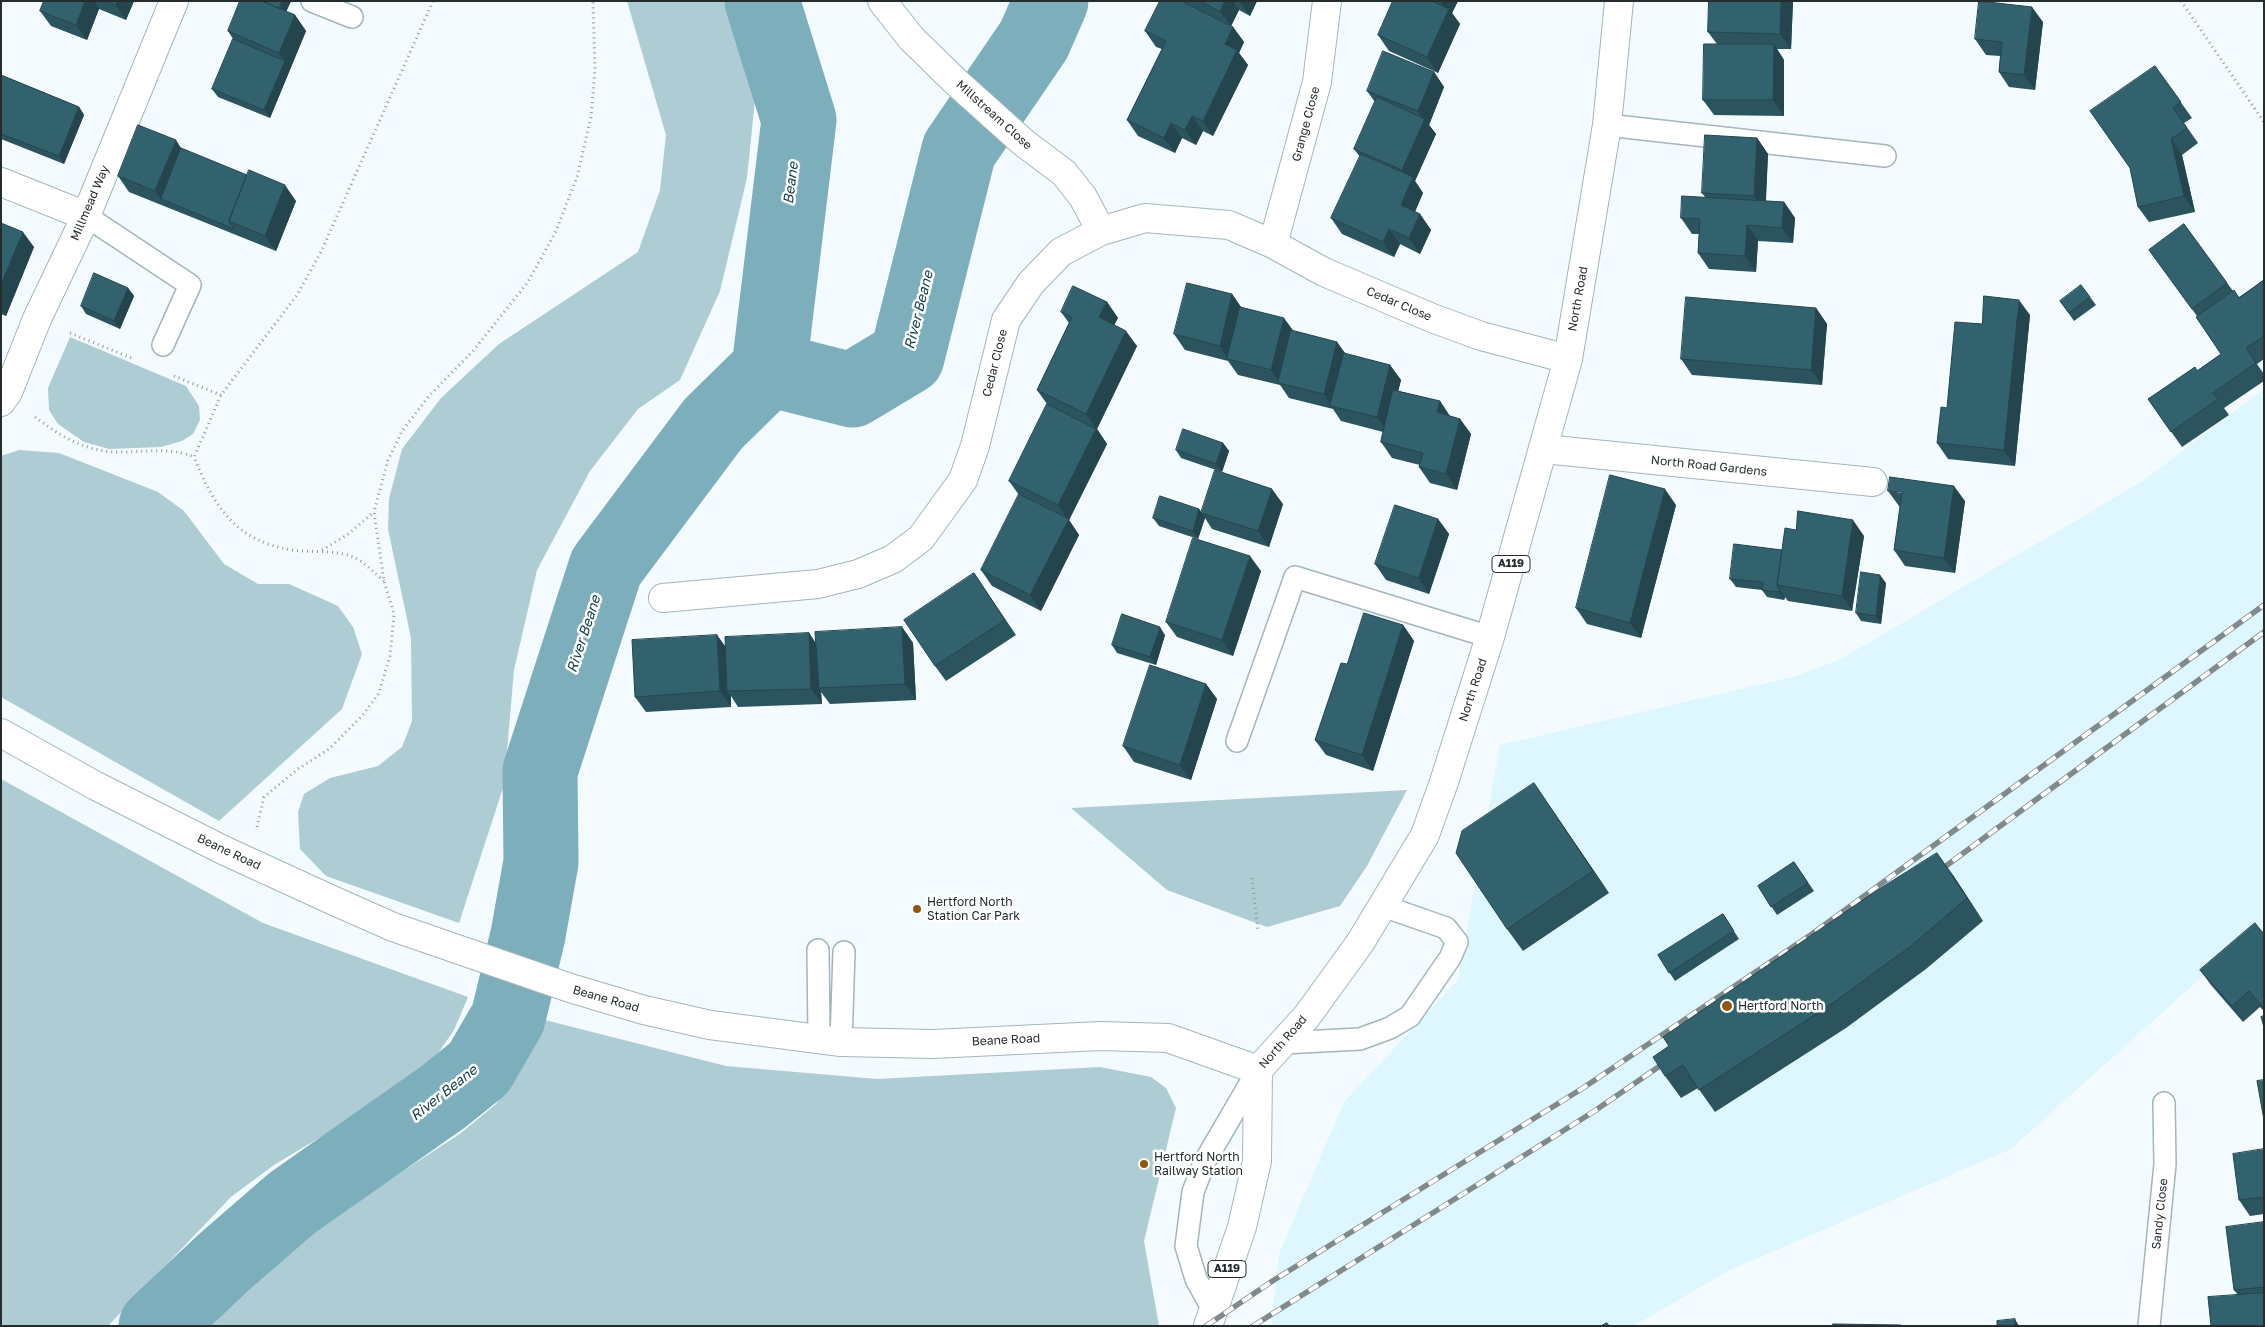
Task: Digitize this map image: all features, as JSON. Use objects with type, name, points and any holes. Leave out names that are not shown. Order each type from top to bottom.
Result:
[{"type":"street","name":"Millmead Way","points":[[5,397],[37,319],[86,216],[174,1]]},
{"type":"street","name":"Millstream Close","points":[[882,1],[911,38],[956,82],[1024,143],[1064,174],[1083,197],[1101,231]]},
{"type":"street","name":"Grange Close","points":[[1272,244],[1317,82],[1327,1]]},
{"type":"street","name":"North Road","points":[[1210,1318],[1242,1228],[1257,1161],[1258,1070],[1307,1016],[1348,960],[1425,835],[1490,637],[1568,359],[1607,125],[1619,1]]},
{"type":"street","points":[[1,182],[86,216]]},
{"type":"street","name":"Cedar Close","points":[[663,598],[818,584],[858,574],[893,559],[921,538],[963,480],[976,446],[1006,320],[1031,283],[1061,252],[1101,231],[1145,218],[1229,225],[1272,244],[1324,272],[1432,318],[1480,336],[1568,359]]},
{"type":"street","name":"North Road Gardens","points":[[1544,449],[1873,482]]},
{"type":"street","name":"Beane Road","points":[[1,733],[96,786],[223,850],[384,923],[570,988],[644,1010],[710,1025],[830,1041],[933,1044],[1101,1036],[1168,1038],[1258,1070]]},
{"type":"lane","points":[[312,1],[352,17]]},
{"type":"lane","points":[[1607,125],[1886,156]]},
{"type":"lane","points":[[86,216],[190,285],[163,345]]},
{"type":"lane","points":[[1237,741],[1295,577],[1490,637]]},
{"type":"lane","points":[[1283,1043],[1360,1039],[1390,1028],[1410,1016],[1450,958],[1457,942],[1446,928],[1383,906]]},
{"type":"lane","points":[[818,950],[830,1041]]},
{"type":"lane","points":[[830,1041],[844,952]]},
{"type":"lane","points":[[1210,1318],[1186,1246],[1193,1192],[1205,1161],[1258,1070]]},
{"type":"lane","name":"Sandy Close","points":[[2149,1326],[2165,1164],[2164,1103]]},
{"type":"path","points":[[194,457],[221,395],[298,295],[322,252],[433,1]]},
{"type":"path","points":[[264,797],[298,769],[329,749],[362,716],[379,693],[390,656],[394,614],[384,581],[374,512],[388,460],[402,431],[430,396],[473,351],[528,282],[556,231],[577,178],[591,117],[595,70],[593,1]]},
{"type":"path","points":[[2181,1],[2264,122]]},
{"type":"path","points":[[37,319],[138,361]]},
{"type":"path","points":[[166,372],[221,395]]},
{"type":"path","points":[[5,397],[56,432],[85,448],[114,452],[179,451],[194,457],[209,493],[232,523],[255,538],[291,550],[322,550],[354,557],[384,581]]},
{"type":"path","points":[[322,550],[348,535],[374,512]]},
{"type":"path","points":[[1252,878],[1258,930]]},
{"type":"shaded area","points":[[627,1],[740,1],[745,13],[757,80],[747,178],[720,291],[680,380],[638,409],[590,471],[537,570],[514,670],[504,785],[459,923],[326,876],[300,849],[298,812],[304,794],[330,778],[378,766],[402,747],[412,721],[411,638],[388,529],[389,499],[402,449],[441,398],[499,344],[638,252],[660,190],[666,135]]},
{"type":"shaded area","points":[[70,337],[186,386],[199,406],[200,420],[193,434],[182,441],[161,447],[109,449],[84,442],[58,424],[49,410],[48,388]]},
{"type":"shaded area","points":[[2264,389],[2264,921],[2011,1149],[1730,1270],[1633,1326],[1271,1326],[1279,1254],[1344,1102],[1458,980],[1500,745],[1797,676],[1841,659],[2143,481]]},
{"type":"shaded area","points":[[19,450],[59,453],[158,492],[184,511],[224,564],[258,584],[289,584],[338,606],[353,627],[362,654],[342,709],[219,821],[1,697],[1,456]]},
{"type":"shaded area","points":[[1,779],[263,923],[468,997],[454,1030],[439,1052],[414,1076],[379,1102],[274,1165],[231,1197],[108,1326],[1,1326]]},
{"type":"shaded area","points":[[1407,790],[1367,866],[1340,906],[1267,927],[1167,890],[1071,808]]},
{"type":"shaded area","points":[[545,1020],[726,1066],[877,1079],[1100,1067],[1151,1077],[1166,1088],[1176,1108],[1144,1241],[1159,1326],[192,1326],[312,1231],[461,1133],[496,1104],[519,1073]]},
{"type":"building","points":[[44,1],[85,1],[76,25],[40,11]]},
{"type":"building","points":[[107,1],[117,1],[116,5]]},
{"type":"building","points":[[240,1],[262,1],[295,15],[279,53],[228,31]]},
{"type":"building","points":[[262,1],[282,1],[279,8]]},
{"type":"building","points":[[1160,1],[1181,1],[1233,27],[1225,44],[1237,50],[1203,121],[1192,116],[1185,130],[1171,123],[1164,138],[1127,120],[1166,41],[1145,31]]},
{"type":"building","points":[[1200,1],[1225,1],[1220,11]]},
{"type":"building","points":[[1393,1],[1432,1],[1449,9],[1427,57],[1378,35]]},
{"type":"building","points":[[1709,1],[1781,1],[1780,34],[1708,32]]},
{"type":"building","points":[[1979,1],[2032,7],[2024,75],[1999,72],[2002,42],[1975,39]]},
{"type":"building","points":[[233,39],[285,61],[264,110],[212,89]]},
{"type":"building","points":[[1704,44],[1774,44],[1773,100],[1703,100]]},
{"type":"building","points":[[1383,51],[1434,72],[1418,111],[1367,91]]},
{"type":"building","points":[[2155,66],[2181,102],[2173,108],[2187,128],[2171,139],[2184,196],[2138,207],[2130,168],[2090,111]]},
{"type":"building","points":[[1,75],[79,107],[59,156],[1,134]]},
{"type":"building","points":[[1377,97],[1425,119],[1402,170],[1354,149]]},
{"type":"building","points":[[138,125],[176,140],[155,191],[118,176]]},
{"type":"building","points":[[1705,135],[1757,138],[1754,196],[1702,193]]},
{"type":"building","points":[[181,148],[247,175],[229,221],[234,229],[161,199]]},
{"type":"building","points":[[1361,154],[1413,177],[1401,205],[1420,214],[1409,238],[1389,229],[1383,242],[1331,218]]},
{"type":"building","points":[[249,170],[285,185],[265,236],[229,221]]},
{"type":"building","points":[[1682,196],[1784,202],[1782,228],[1747,225],[1745,256],[1698,253],[1700,219],[1681,218]]},
{"type":"building","points":[[1,223],[23,232],[1,285]]},
{"type":"building","points":[[2184,224],[2227,283],[2192,309],[2149,250]]},
{"type":"building","points":[[94,273],[128,288],[114,321],[81,306]]},
{"type":"building","points":[[2264,280],[2264,336],[2246,348],[2256,363],[2213,393],[2218,399],[2171,432],[2148,399],[2195,367],[2197,371],[2221,354],[2196,317],[2234,290],[2239,298]]},
{"type":"building","points":[[1187,283],[1232,294],[1220,346],[1174,334]]},
{"type":"building","points":[[2081,285],[2090,297],[2069,313],[2060,301]]},
{"type":"building","points":[[1073,286],[1107,302],[1099,317],[1126,331],[1086,414],[1037,390],[1072,317],[1061,312]]},
{"type":"building","points":[[1984,296],[2019,300],[2004,450],[1937,443],[1941,407],[1947,408],[1955,322],[1982,324]]},
{"type":"building","points":[[1686,297],[1816,308],[1811,370],[1681,359]]},
{"type":"building","points":[[1240,307],[1284,318],[1271,370],[1227,359]]},
{"type":"building","points":[[1291,330],[1337,342],[1324,394],[1278,383]]},
{"type":"building","points":[[1344,353],[1390,365],[1377,417],[1330,406]]},
{"type":"building","points":[[1393,390],[1440,401],[1437,412],[1460,419],[1446,474],[1419,467],[1423,453],[1381,442]]},
{"type":"building","points":[[1047,404],[1096,429],[1058,505],[1009,481]]},
{"type":"building","points":[[1183,429],[1223,443],[1216,464],[1176,450]]},
{"type":"building","points":[[1215,470],[1272,489],[1258,531],[1201,513]]},
{"type":"building","points":[[1610,475],[1665,489],[1630,623],[1576,608]]},
{"type":"building","points":[[1890,477],[1954,486],[1944,558],[1894,550],[1902,492],[1888,491]]},
{"type":"building","points":[[1019,494],[1069,519],[1030,595],[981,570]]},
{"type":"building","points":[[1160,496],[1199,509],[1193,531],[1153,518]]},
{"type":"building","points":[[1395,505],[1438,519],[1419,578],[1375,564]]},
{"type":"building","points":[[1798,511],[1853,520],[1842,596],[1777,585],[1785,528],[1796,530]]},
{"type":"building","points":[[1193,538],[1250,556],[1222,640],[1166,622]]},
{"type":"building","points":[[1734,544],[1782,550],[1777,585],[1779,592],[1762,590],[1763,582],[1730,579]]},
{"type":"building","points":[[1861,572],[1880,575],[1876,616],[1856,613]]},
{"type":"building","points":[[974,573],[1005,620],[935,666],[904,620]]},
{"type":"building","points":[[1364,613],[1403,625],[1362,755],[1315,740],[1341,663],[1347,664]]},
{"type":"building","points":[[1122,614],[1160,627],[1150,657],[1112,645]]},
{"type":"building","points":[[902,627],[905,684],[819,688],[815,632]]},
{"type":"building","points":[[809,633],[811,689],[727,691],[725,637]]},
{"type":"building","points":[[717,635],[720,691],[635,697],[632,640]]},
{"type":"building","points":[[1150,665],[1206,684],[1180,765],[1123,746]]},
{"type":"building","points":[[1534,783],[1593,871],[1507,929],[1456,853],[1462,831]]},
{"type":"building","points":[[1937,853],[1967,898],[1911,946],[1830,1005],[1699,1090],[1683,1065],[1665,1076],[1653,1057],[1669,1046],[1663,1037],[1873,893]]},
{"type":"building","points":[[1794,862],[1808,883],[1771,907],[1758,886]]},
{"type":"building","points":[[1723,914],[1734,931],[1669,973],[1658,955]]},
{"type":"building","points":[[2255,923],[2264,934],[2264,1008],[2249,991],[2232,1006],[2200,970]]},
{"type":"building","points":[[2264,1016],[2264,1027],[2261,1017]]},
{"type":"building","points":[[2264,1080],[2264,1120],[2257,1081]]},
{"type":"building","points":[[2264,1149],[2264,1197],[2239,1200],[2233,1154]]},
{"type":"building","points":[[2264,1222],[2264,1287],[2234,1290],[2226,1227]]},
{"type":"building","points":[[2264,1293],[2264,1326],[2211,1326],[2208,1297]]},
{"type":"building","points":[[2015,1319],[2015,1326],[1997,1326],[1997,1321]]},
{"type":"building","points":[[1833,1324],[1901,1325],[1901,1326],[1833,1326]]},
{"type":"waterway","name":"Beane","points":[[762,1],[799,120],[769,369]]},
{"type":"waterway","name":"River Beane","points":[[769,369],[852,390],[907,357],[959,150],[1034,40],[1051,1]]},
{"type":"waterway","name":"River Beane","points":[[156,1326],[224,1262],[292,1203],[443,1097],[479,1068],[508,1018],[528,935],[541,862],[540,771],[606,567],[713,424],[769,369]]},
{"type":"railway","points":[[1206,1326],[1274,1280],[1583,1088],[1812,934],[2264,605]]},
{"type":"railway","points":[[1935,874],[2264,632]]},
{"type":"railway","points":[[1253,1326],[1593,1112],[1670,1059]]},
{"type":"place","name":"Hertford North Station Car Park","points":[[917,909]]},
{"type":"place","name":"Hertford North","points":[[1727,1006]]},
{"type":"place","name":"Hertford North Railway Station","points":[[1144,1164]]}]
